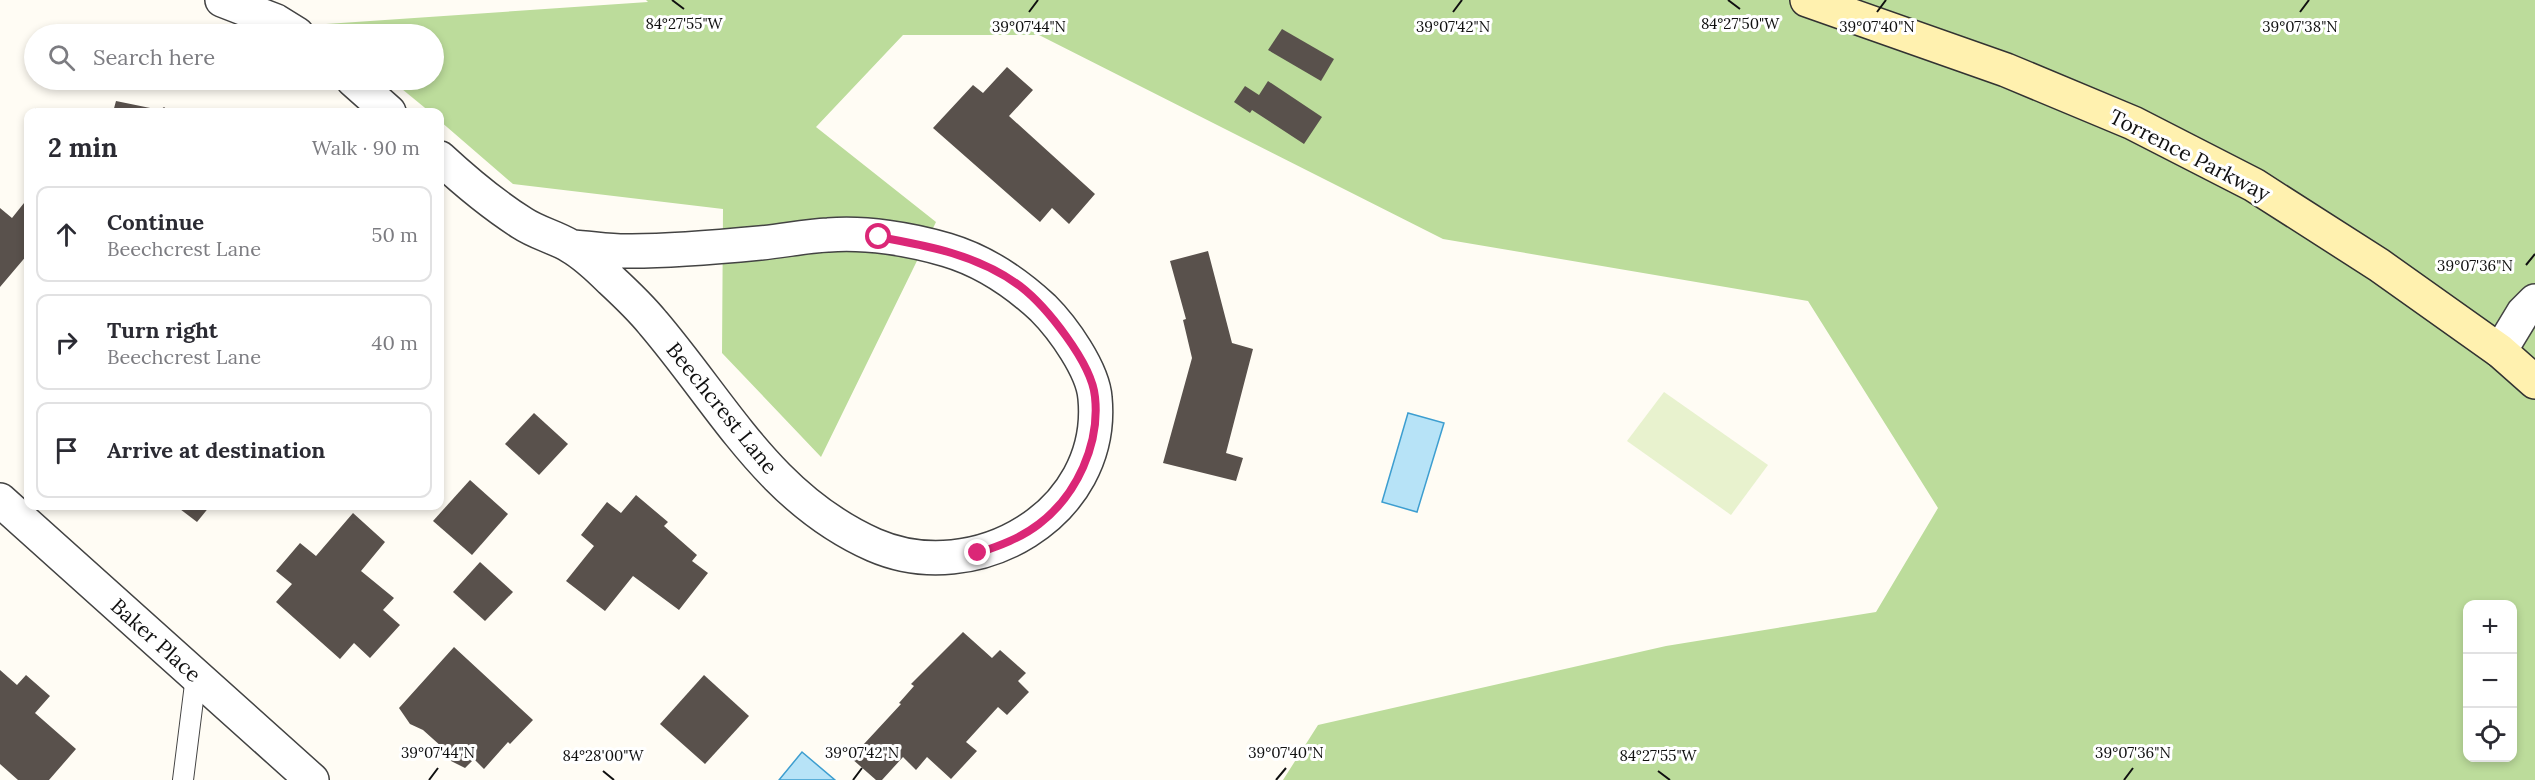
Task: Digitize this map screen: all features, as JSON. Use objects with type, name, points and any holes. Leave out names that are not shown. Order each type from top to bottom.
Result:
[{"type":"street","points":[[222,0],[281,24]]},
{"type":"street","name":"Torrence Parkway","points":[[1807,0],[2006,70],[2133,123],[2254,185],[2379,265],[2500,351],[2535,382]]},
{"type":"street","points":[[364,90],[384,108]]},
{"type":"street","name":"Beechcrest Lane","points":[[444,162],[485,199],[527,226],[572,247],[607,276],[652,320],[762,464],[801,500],[846,530],[878,546],[910,555],[944,558],[978,553],[1009,542],[1039,525],[1060,505],[1079,477],[1089,453],[1095,424],[1095,394],[1083,363],[1056,321],[1020,286],[976,261],[945,250],[879,237],[830,235],[764,243],[629,252],[572,247]]},
{"type":"street","points":[[2500,351],[2523,313],[2535,301]]},
{"type":"street","name":"Baker Place","points":[[0,500],[312,780]]},
{"type":"lane","points":[[183,780],[196,676]]},
{"type":"green space","points":[[646,0],[2535,0],[2535,780],[1283,780],[1318,725],[1666,646],[1876,612],[1938,508],[1808,301],[1443,239],[1039,35],[903,35],[816,127],[936,222],[821,457],[722,353],[723,209],[513,184],[444,124],[444,108],[425,108],[403,90],[444,90],[444,24],[326,24],[648,2]]},
{"type":"green space","points":[[1664,392],[1768,465],[1731,515],[1627,441]]},
{"type":"water","points":[[1408,413],[1444,423],[1417,512],[1382,502]]},
{"type":"water","points":[[802,752],[835,780],[779,780]]},
{"type":"building","points":[[1282,29],[1334,59],[1321,81],[1268,50]]},
{"type":"building","points":[[1007,67],[1033,90],[1009,116],[1095,194],[1069,224],[1052,208],[1040,222],[933,128],[973,85],[983,93]]},
{"type":"building","points":[[1268,81],[1322,117],[1304,144],[1252,110],[1250,113],[1234,102],[1245,86],[1259,95]]},
{"type":"building","points":[[116,101],[150,108],[114,108]]},
{"type":"building","points":[[24,203],[24,259],[0,287],[0,208],[12,218]]},
{"type":"building","points":[[1208,251],[1232,343],[1253,349],[1226,453],[1243,458],[1236,481],[1163,463],[1192,358],[1183,320],[1186,319],[1170,261]]},
{"type":"building","points":[[534,413],[568,444],[539,475],[505,444]]},
{"type":"building","points":[[470,480],[508,514],[472,555],[433,521]]},
{"type":"building","points":[[636,495],[668,522],[664,526],[697,555],[692,561],[708,573],[679,610],[633,576],[605,611],[566,581],[594,546],[581,535],[607,502],[621,513]]},
{"type":"building","points":[[181,510],[207,510],[197,522]]},
{"type":"building","points":[[353,513],[385,542],[361,571],[394,598],[383,610],[400,625],[370,658],[354,643],[340,659],[276,602],[292,584],[276,571],[300,543],[316,556]]},
{"type":"building","points":[[480,562],[513,592],[485,621],[453,592]]},
{"type":"building","points":[[963,632],[992,658],[1000,650],[1026,673],[1018,681],[1029,692],[1007,715],[998,707],[966,742],[977,751],[951,779],[927,757],[916,770],[903,757],[882,780],[876,780],[851,758],[901,704],[899,703],[914,686],[911,684]]},
{"type":"building","points":[[454,647],[533,720],[510,744],[508,742],[484,769],[474,759],[465,768],[451,761],[442,747],[423,730],[410,724],[399,708]]},
{"type":"building","points":[[0,670],[17,685],[26,675],[50,696],[35,713],[76,749],[49,780],[18,780],[0,764]]},
{"type":"building","points":[[704,675],[749,716],[705,764],[660,724]]},
{"type":"route","points":[[879,237],[945,250],[976,261],[1020,286],[1056,321],[1083,363],[1095,394],[1095,424],[1089,453],[1079,477],[1060,505],[1039,525],[1009,542],[978,553]]}]
